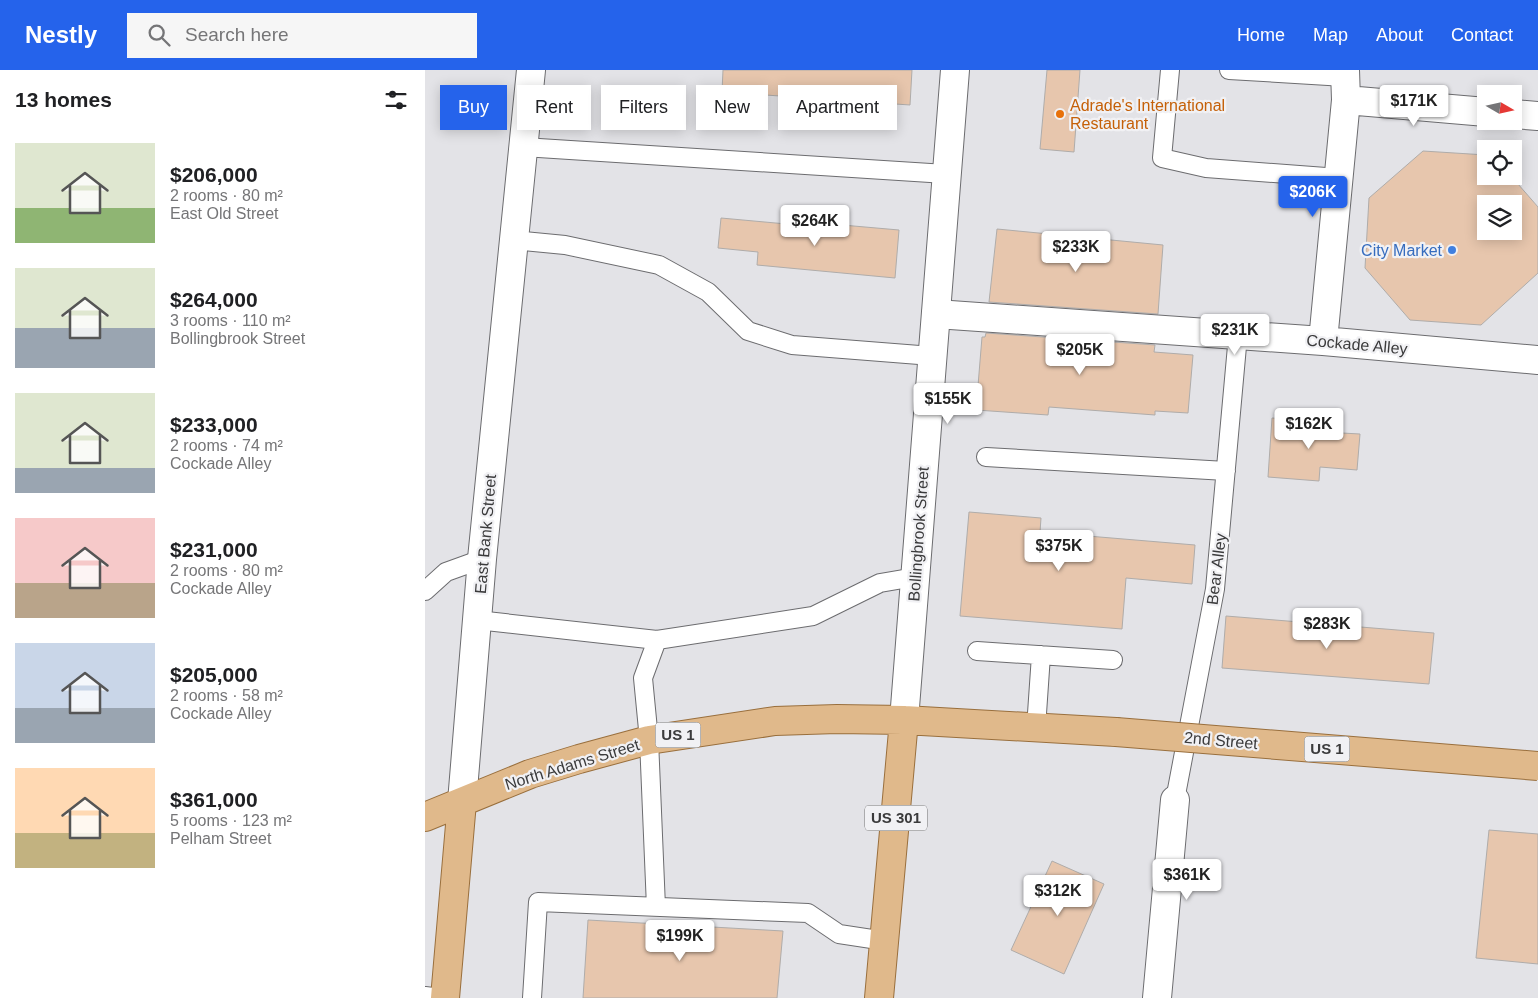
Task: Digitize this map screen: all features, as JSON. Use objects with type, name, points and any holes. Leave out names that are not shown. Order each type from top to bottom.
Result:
[{"type":"main road","name":"North Adams Street","points":[[425,817],[531,774],[649,740],[775,721],[837,719],[904,720]]},
{"type":"main road","name":"2nd Street","points":[[904,720],[1116,732],[1538,766]]},
{"type":"main road","name":"Bollingbrook Street","points":[[879,998],[904,720]]},
{"type":"main road","name":"East Bank Street","points":[[443,998],[461,802]]},
{"type":"street","name":"East Bank Street","points":[[461,802],[482,559],[531,70]]},
{"type":"street","name":"Bollingbrook Street","points":[[904,720],[955,70]]},
{"type":"street","points":[[1323,341],[1339,178],[1345,82],[1477,110]]},
{"type":"street","points":[[1523,115],[1538,116]]},
{"type":"street","name":"Cockade Alley","points":[[936,314],[1323,341],[1538,360]]},
{"type":"street","points":[[1157,998],[1175,800]]},
{"type":"lane","points":[[1170,70],[1162,158],[1206,168],[1339,178]]},
{"type":"lane","points":[[1229,70],[1345,82]]},
{"type":"lane","points":[[523,147],[946,174]]},
{"type":"lane","points":[[513,240],[565,246],[659,264],[708,292],[748,331],[792,345],[932,356]]},
{"type":"lane","name":"Bear Alley","points":[[1175,800],[1215,589],[1239,335]]},
{"type":"lane","points":[[986,457],[1226,471]]},
{"type":"lane","points":[[425,591],[446,572],[482,559]]},
{"type":"lane","points":[[477,620],[657,640],[813,616],[880,583],[915,577]]},
{"type":"lane","points":[[656,907],[649,740],[643,678],[657,640]]},
{"type":"lane","points":[[977,650],[1113,660]]},
{"type":"lane","points":[[1036,728],[1041,655]]},
{"type":"lane","points":[[532,998],[538,902],[808,913],[839,934],[885,941]]},
{"type":"lane","points":[[425,996],[443,998]]},
{"type":"building","points":[[723,70],[912,70],[910,105],[897,104],[897,85],[778,85],[778,96],[768,95],[768,85],[722,85]]},
{"type":"building","name":"Adrade's International Restaurant","points":[[1047,70],[1080,70],[1074,152],[1040,149]]},
{"type":"building","name":"City Market","points":[[1423,151],[1477,154],[1477,185],[1519,185],[1538,207],[1538,273],[1481,325],[1410,320],[1365,268],[1369,198]]},
{"type":"building","points":[[721,218],[830,228],[831,224],[899,230],[895,278],[757,265],[758,252],[718,248]]},
{"type":"building","points":[[997,229],[1163,245],[1158,314],[989,302]]},
{"type":"building","points":[[986,333],[1155,345],[1154,352],[1193,355],[1188,413],[1155,411],[1155,415],[1049,407],[1048,415],[976,410],[982,337],[985,337]]},
{"type":"building","points":[[1272,418],[1325,422],[1324,432],[1360,434],[1357,470],[1320,467],[1319,481],[1268,477]]},
{"type":"building","points":[[969,512],[1041,518],[1040,532],[1195,545],[1192,584],[1126,578],[1122,629],[960,616]]},
{"type":"building","points":[[1226,616],[1434,633],[1429,684],[1222,668]]},
{"type":"building","points":[[1489,830],[1538,834],[1538,964],[1476,958]]},
{"type":"building","points":[[1052,861],[1104,884],[1064,974],[1011,950]]},
{"type":"building","points":[[588,920],[783,931],[777,998],[583,998]]},
{"type":"place","name":"Adrade's International Restaurant","points":[[1060,114]]},
{"type":"place","name":"City Market","points":[[1452,250]]}]
